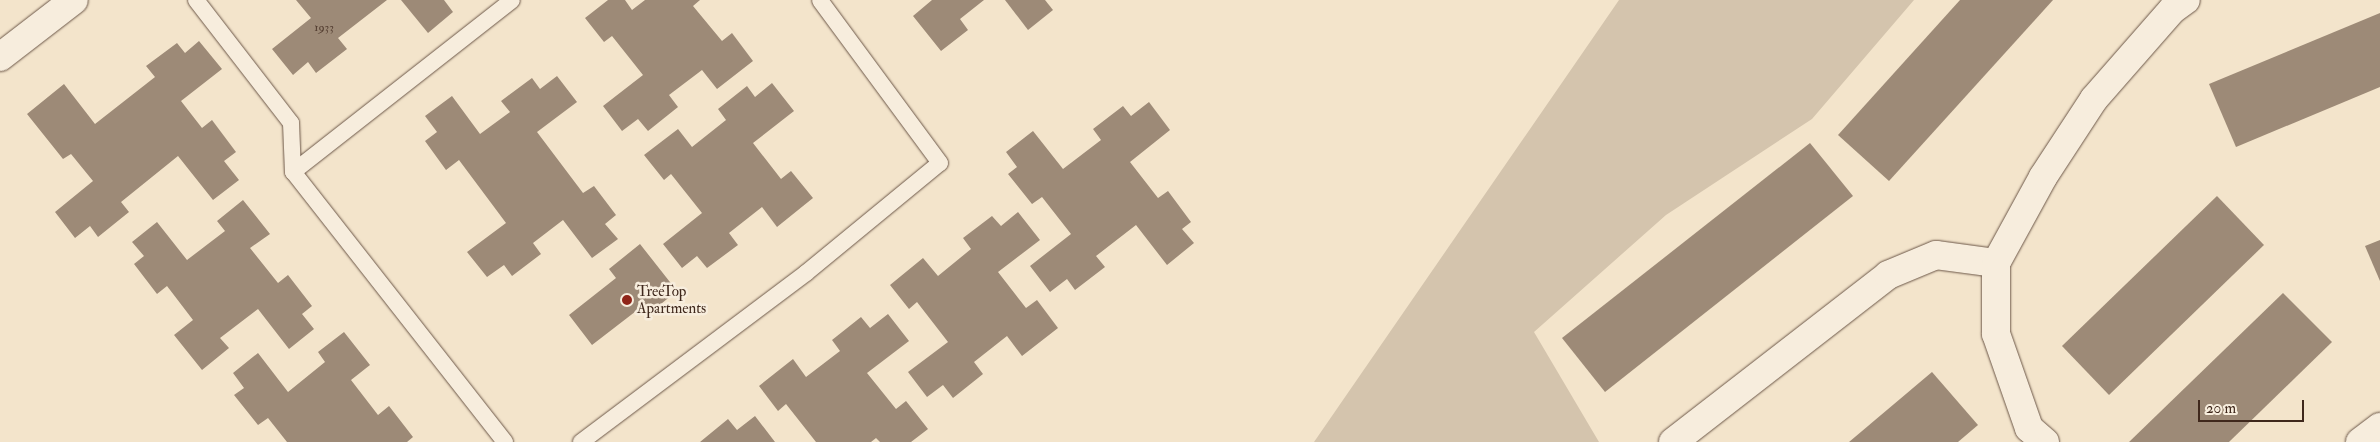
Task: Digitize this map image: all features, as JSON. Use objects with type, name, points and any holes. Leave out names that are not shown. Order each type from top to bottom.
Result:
[{"type":"street","points":[[0,56],[74,0]]},
{"type":"street","points":[[2044,442],[2029,428],[1996,334],[1996,263],[2043,177],[2094,99],[2172,10],[2186,0]]},
{"type":"street","points":[[1673,442],[1888,275],[1936,255],[1996,263]]},
{"type":"street","points":[[2360,442],[2380,427]]},
{"type":"lane","points":[[196,0],[291,123],[293,172],[505,442]]},
{"type":"lane","points":[[293,172],[512,0]]},
{"type":"lane","points":[[581,442],[806,273],[940,163],[820,0]]},
{"type":"shaded area","points":[[1619,0],[1914,0],[1812,119],[1666,215],[1534,332],[1599,442],[1314,442]]},
{"type":"building","points":[[296,0],[387,0],[338,38],[347,49],[316,73],[308,62],[293,75],[272,49],[311,18]]},
{"type":"building","points":[[401,0],[444,0],[453,12],[428,33]]},
{"type":"building","points":[[608,0],[625,0],[632,10],[645,0],[700,0],[693,6],[722,41],[732,33],[753,61],[717,89],[702,70],[669,95],[678,107],[648,131],[638,119],[622,131],[603,106],[643,75],[612,36],[604,42],[585,18]]},
{"type":"building","points":[[932,0],[984,0],[960,19],[968,30],[941,51],[913,16]]},
{"type":"building","points":[[1005,0],[1045,0],[1053,10],[1028,30]]},
{"type":"building","points":[[1960,0],[2053,0],[1889,181],[1838,135]]},
{"type":"building","points":[[2380,13],[2380,87],[2236,147],[2209,84]]},
{"type":"building","points":[[199,41],[222,69],[181,101],[202,128],[212,120],[236,152],[224,161],[239,180],[213,200],[178,156],[121,202],[129,212],[98,237],[90,226],[75,238],[55,212],[93,181],[71,154],[63,159],[27,114],[64,84],[95,124],[155,77],[146,66],[177,43],[185,53]]},
{"type":"building","points":[[557,76],[577,102],[537,132],[583,193],[594,186],[616,215],[605,224],[618,239],[592,258],[563,220],[533,243],[541,254],[512,276],[504,265],[487,277],[467,252],[506,223],[459,160],[446,170],[425,141],[437,132],[425,116],[452,96],[480,134],[510,112],[501,101],[532,78],[540,89]]},
{"type":"building","points":[[772,83],[794,111],[753,143],[781,179],[791,171],[813,198],[777,227],[762,207],[729,233],[738,245],[707,268],[697,256],[682,268],[663,244],[702,213],[671,174],[664,180],[644,155],[678,129],[692,147],[726,120],[718,109],[747,86],[755,97]]},
{"type":"building","points":[[1149,102],[1170,130],[1130,162],[1158,198],[1168,191],[1191,222],[1182,229],[1194,243],[1167,265],[1136,225],[1096,256],[1105,267],[1075,290],[1067,279],[1050,292],[1030,266],[1071,234],[1042,197],[1032,204],[1008,174],[1017,167],[1006,152],[1033,131],[1063,169],[1101,140],[1093,129],[1123,106],[1131,116]]},
{"type":"building","points":[[1810,143],[1853,196],[1605,392],[1562,338]]},
{"type":"building","points":[[2217,196],[2264,245],[2109,395],[2062,346]]},
{"type":"building","points":[[243,200],[270,234],[250,248],[278,283],[288,275],[312,306],[302,314],[314,329],[289,349],[258,309],[220,338],[229,348],[202,370],[174,335],[193,320],[167,286],[157,294],[134,264],[144,256],[132,242],[157,222],[187,260],[225,231],[217,221]]},
{"type":"building","points":[[1018,212],[1040,240],[998,272],[1026,308],[1037,300],[1058,328],[1022,356],[1007,336],[974,362],[983,374],[953,398],[943,385],[927,397],[908,372],[948,342],[917,302],[909,309],[890,285],[923,258],[938,276],[971,249],[963,238],[992,216],[1001,226]]},
{"type":"building","points":[[2380,240],[2380,281],[2365,246]]},
{"type":"building","name":"TreeTop Apartments","points":[[640,244],[677,291],[646,316],[640,308],[592,345],[569,315],[616,278],[609,269]]},
{"type":"building","points":[[2283,293],[2332,342],[2229,442],[2129,442]]},
{"type":"building","points":[[888,314],[909,341],[867,373],[896,409],[906,401],[928,429],[911,442],[880,442],[876,438],[871,442],[816,442],[786,404],[778,411],[759,386],[793,359],[806,377],[840,351],[832,340],[861,317],[870,328]]},
{"type":"building","points":[[344,332],[370,365],[351,380],[378,415],[389,406],[413,437],[407,442],[287,442],[268,418],[258,425],[234,395],[244,388],[233,373],[258,353],[288,392],[325,362],[318,352]]},
{"type":"building","points":[[1932,372],[1978,425],[1958,442],[1849,442]]},
{"type":"building","points":[[755,416],[775,442],[700,442],[728,419],[737,430]]},
{"type":"place","name":"TreeTop Apartments","points":[[627,300]]}]
